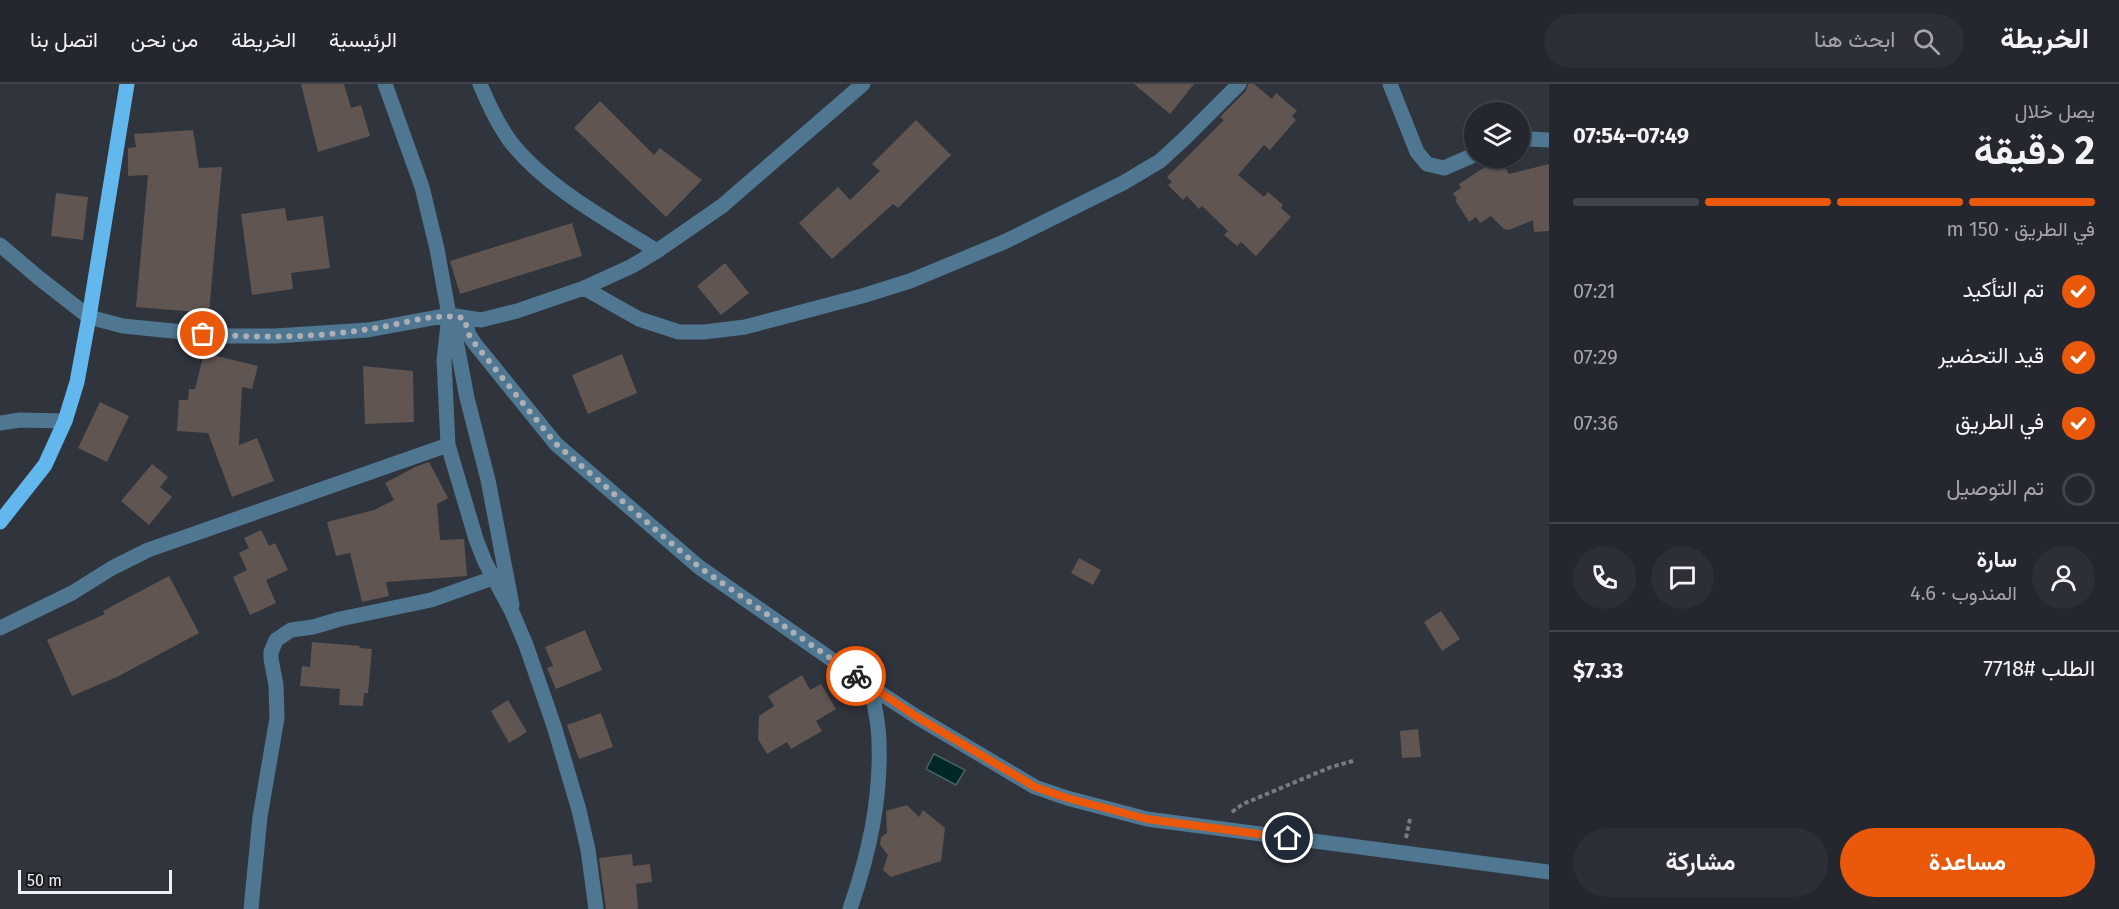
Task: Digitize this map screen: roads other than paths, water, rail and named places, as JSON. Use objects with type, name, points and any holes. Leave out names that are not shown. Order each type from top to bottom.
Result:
[{"type":"main road","points":[[0,522],[45,465],[65,421],[77,382],[127,84]]},
{"type":"street","points":[[385,84],[422,187],[456,317],[457,345],[467,398],[488,480],[509,583],[512,612]]},
{"type":"street","points":[[480,84],[510,141],[543,176],[601,216],[657,250]]},
{"type":"street","points":[[0,245],[89,317],[123,326],[223,336],[275,336],[368,330],[456,317],[489,318],[584,288],[632,266],[722,206],[863,84]]},
{"type":"street","points":[[584,288],[639,320],[679,332],[705,332],[745,327],[862,296],[910,281],[1004,242],[1123,183],[1160,161],[1239,84]]},
{"type":"street","points":[[1390,84],[1418,152],[1427,164],[1444,168],[1464,159]]},
{"type":"street","points":[[1530,139],[1549,140]]},
{"type":"street","points":[[456,317],[444,360],[448,445],[476,539],[493,578],[512,612],[554,726],[579,810],[588,850],[596,909]]},
{"type":"street","points":[[456,317],[479,350],[556,444],[699,567],[871,687],[1035,787],[1147,819],[1549,872]]},
{"type":"street","points":[[0,423],[20,420],[65,421]]},
{"type":"street","points":[[0,628],[72,593],[111,568],[148,550],[448,445]]},
{"type":"street","points":[[251,909],[260,817],[277,724],[276,685],[271,659],[276,640],[291,630],[320,626],[340,619],[431,600],[493,578]]},
{"type":"street","points":[[850,909],[874,828],[879,740],[871,687]]}]
